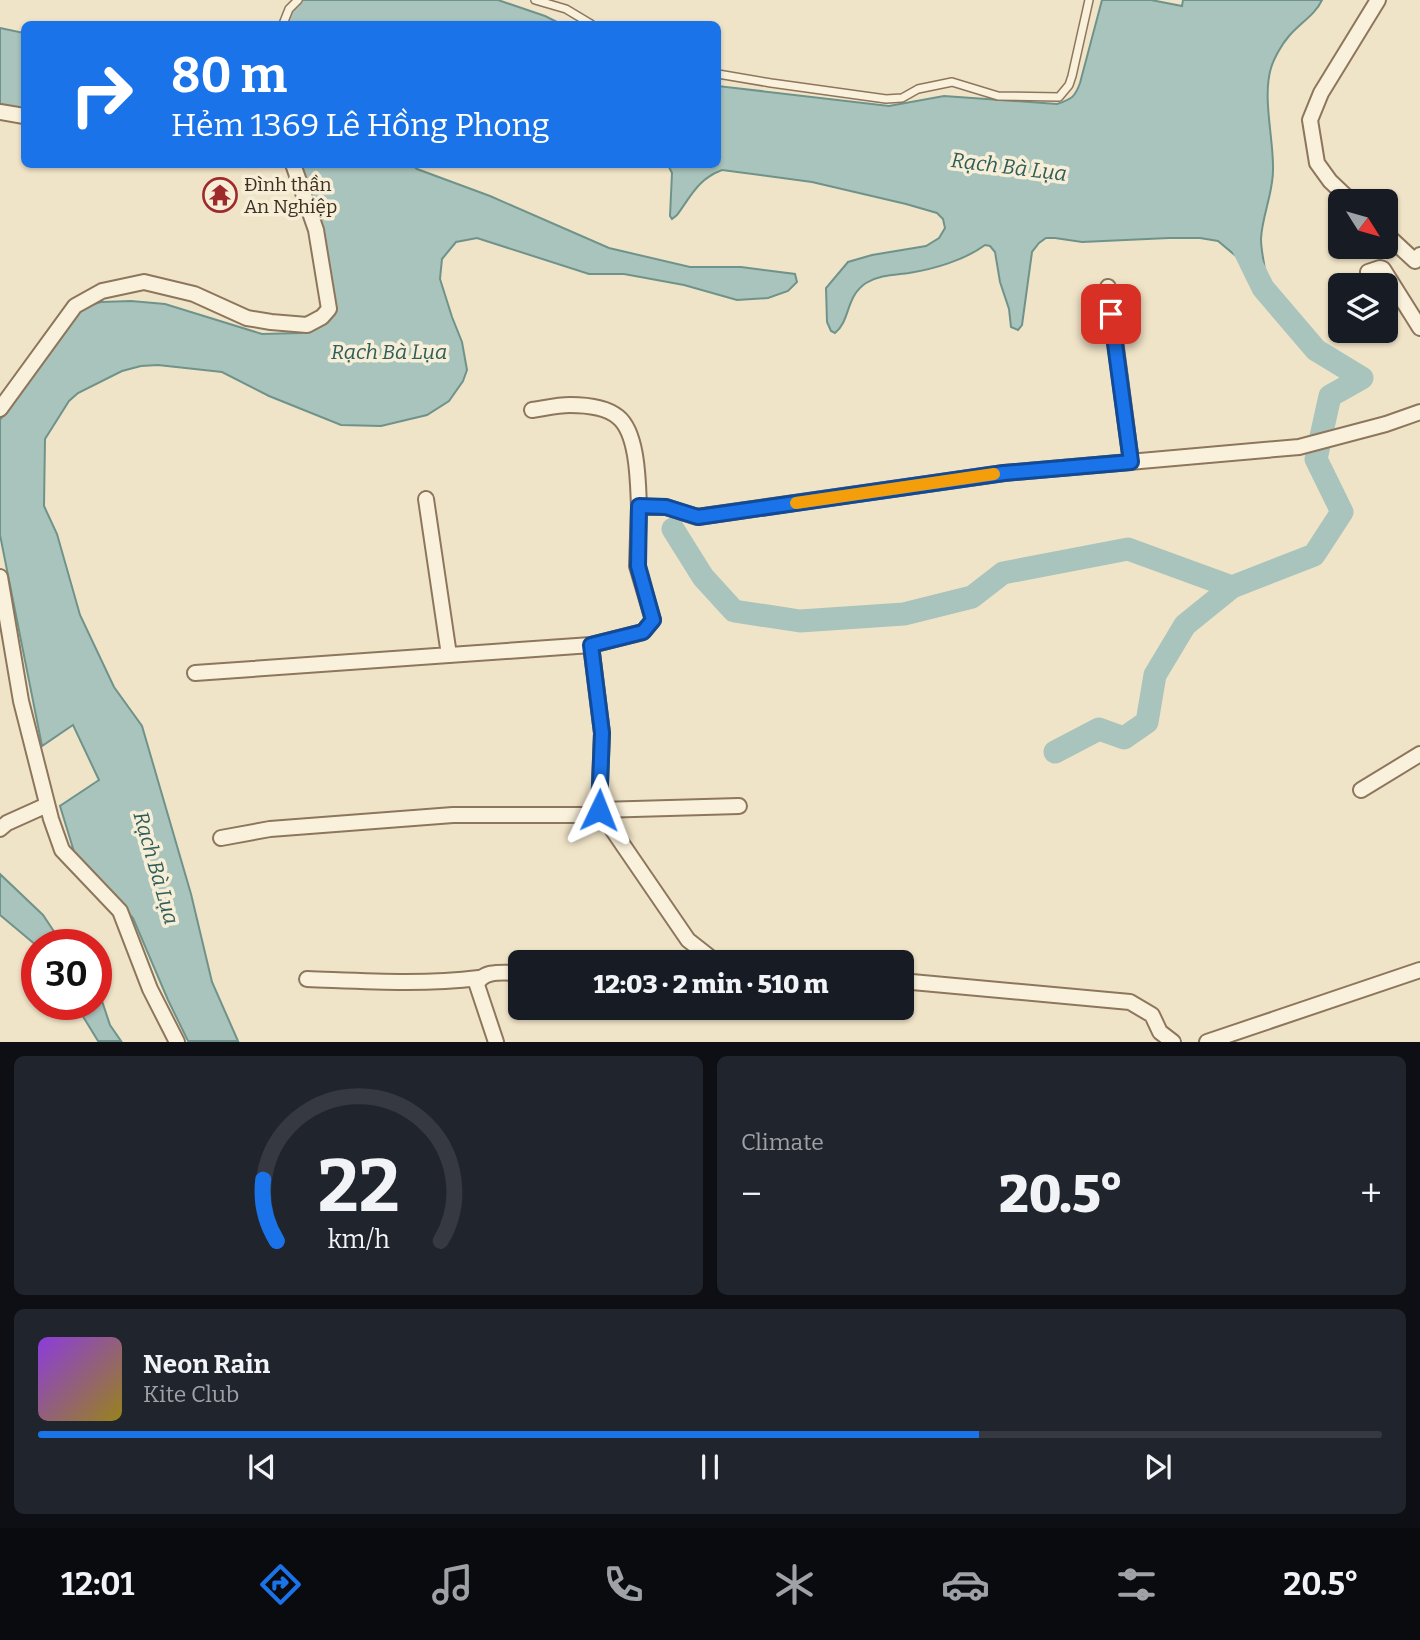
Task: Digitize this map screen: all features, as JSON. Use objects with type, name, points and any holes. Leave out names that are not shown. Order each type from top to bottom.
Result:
[{"type":"street","points":[[1338,189],[1317,163],[1310,120],[1321,93],[1378,0]]},
{"type":"street","points":[[0,112],[21,116]]},
{"type":"street","points":[[0,409],[75,306],[102,290],[144,282],[194,294],[247,318],[307,325],[322,317],[329,309],[316,230],[294,168]]},
{"type":"street","points":[[1398,244],[1418,262]]},
{"type":"street","points":[[1368,272],[1383,269],[1420,328]]},
{"type":"street","points":[[1108,287],[1131,462]]},
{"type":"street","points":[[195,673],[591,645],[643,632],[653,620],[638,566],[637,469],[627,428],[618,417],[601,408],[570,405],[532,410]]},
{"type":"street","points":[[639,506],[666,507],[698,517],[1004,473],[1299,447],[1420,412]]},
{"type":"street","points":[[426,499],[449,655]]},
{"type":"street","points":[[0,577],[21,701],[47,804],[62,850],[120,911],[150,989],[177,1041]]},
{"type":"street","points":[[591,645],[602,733],[601,812],[688,940],[701,950]]},
{"type":"street","points":[[1361,790],[1420,754]]},
{"type":"street","points":[[0,829],[47,804]]},
{"type":"street","points":[[221,838],[270,829],[453,815],[739,806]]},
{"type":"street","points":[[1207,1041],[1420,970]]},
{"type":"street","points":[[307,979],[456,981],[479,978],[485,974],[508,973]]},
{"type":"street","points":[[479,978],[477,985],[496,1041]]},
{"type":"street","points":[[914,982],[1129,1002],[1152,1015],[1160,1032],[1173,1041]]},
{"type":"lane","points":[[284,21],[289,9],[298,0]]},
{"type":"lane","points":[[535,0],[566,9],[587,21]]},
{"type":"lane","points":[[721,75],[886,99],[902,98],[918,89],[952,82],[998,96],[1059,97],[1069,85],[1072,76],[1089,0]]},
{"type":"water","points":[[300,0],[498,0],[555,21],[286,21]]},
{"type":"water","name":"Rạch Bà Lụa","points":[[1102,0],[1151,0],[1182,6],[1183,0],[1322,0],[1286,39],[1271,68],[1268,106],[1273,170],[1262,230],[1265,271],[1262,274],[1255,272],[1218,241],[1200,238],[1082,242],[1046,238],[1032,252],[1022,325],[1018,330],[1011,327],[995,252],[985,245],[949,263],[871,280],[859,289],[844,322],[835,333],[827,322],[826,288],[848,262],[926,246],[939,238],[945,228],[943,219],[937,213],[812,182],[722,170],[701,183],[677,215],[672,219],[670,216],[672,173],[670,168],[721,168],[721,86],[889,106],[944,96],[1057,104],[1072,97],[1078,88]]},
{"type":"water","points":[[0,28],[21,32],[21,114],[0,111]]},
{"type":"water","name":"Rạch Bà Lụa","points":[[302,168],[416,168],[490,196],[609,248],[690,267],[741,267],[795,274],[797,282],[788,291],[768,298],[737,300],[684,285],[624,274],[589,274],[477,238],[456,242],[442,259],[440,279],[462,342],[467,370],[449,401],[427,415],[381,426],[341,425],[269,396],[222,372],[158,365],[122,371],[78,393],[69,401],[45,439],[44,506],[57,534],[80,615],[114,687],[142,726],[191,894],[212,982],[238,1041],[188,1041],[133,918],[75,855],[60,806],[99,780],[73,725],[42,746],[0,535],[0,420],[71,317],[87,306],[101,302],[131,301],[165,304],[262,334],[301,333],[316,329],[335,306],[324,232]]},
{"type":"water","points":[[0,874],[43,915],[52,929],[21,929],[21,933],[0,915]]},
{"type":"water","points":[[85,1020],[108,1020],[121,1041],[98,1041]]},
{"type":"waterway","points":[[1055,752],[1099,729],[1124,738],[1147,722],[1155,675],[1185,625],[1232,587],[1314,555],[1342,512],[1316,459],[1330,396],[1362,378],[1316,350],[1263,288],[1243,247]]},
{"type":"waterway","points":[[673,529],[703,577],[734,611],[800,621],[904,614],[972,597],[1003,573],[1128,549],[1232,587]]},
{"type":"slow traffic","points":[[796,503],[994,474]]},
{"type":"place","name":"Đình thần An Nghiệp","points":[[220,195]]},
{"type":"route","points":[[599,810],[602,733],[591,645],[643,632],[653,620],[638,566],[639,506],[666,507],[698,517],[1004,473],[1131,462],[1111,314]]}]
